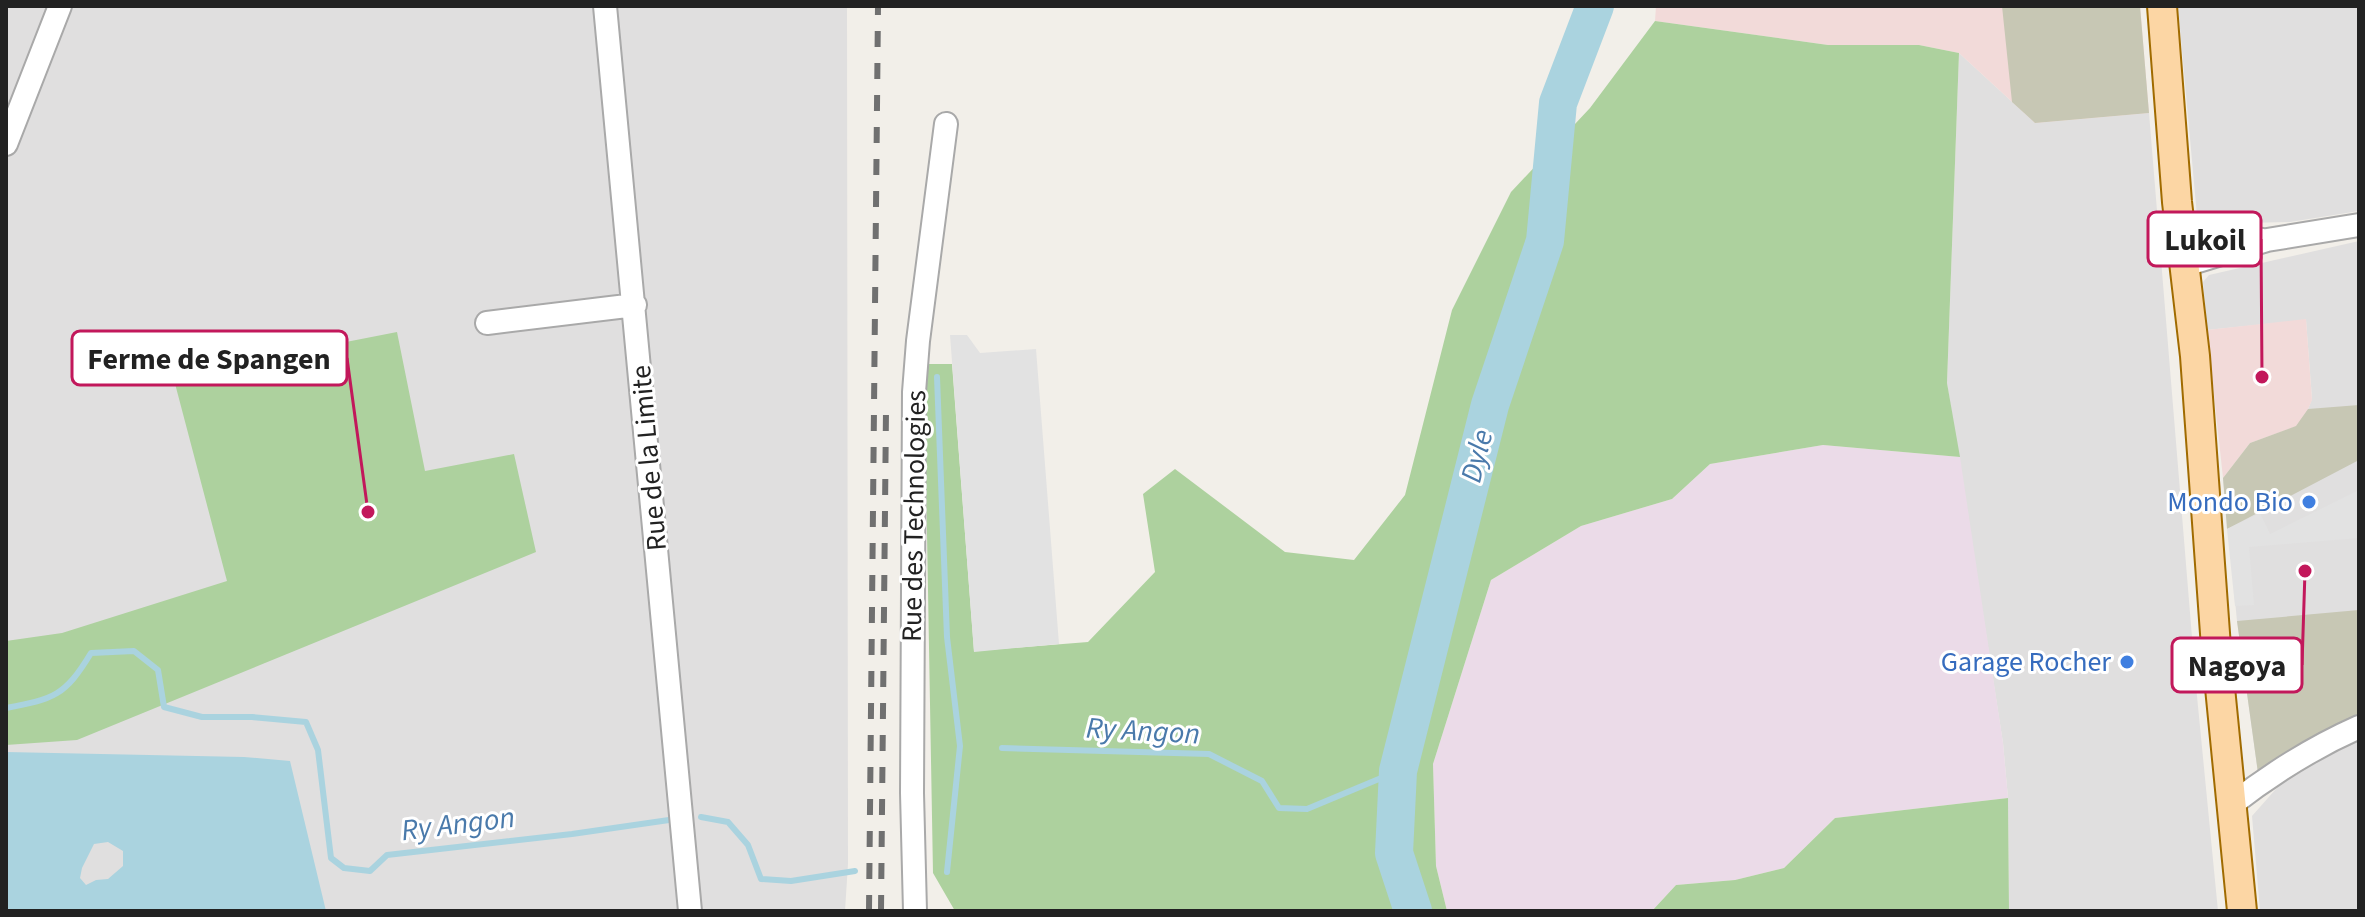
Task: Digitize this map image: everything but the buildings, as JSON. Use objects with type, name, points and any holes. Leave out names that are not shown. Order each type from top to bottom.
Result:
[{"type":"main road","points":[[2162,6],[2180,229],[2195,356],[2216,647],[2242,911]]},
{"type":"street","points":[[6,144],[60,6]]},
{"type":"street","name":"Rue de la Limite","points":[[605,6],[690,911]]},
{"type":"street","name":"Rue des Technologies","points":[[915,911],[912,793],[914,392],[946,124]]},
{"type":"street","points":[[2185,265],[2267,240],[2359,225]]},
{"type":"street","points":[[2180,229],[2267,240]]},
{"type":"street","points":[[487,323],[635,305]]},
{"type":"street","points":[[2231,805],[2262,781],[2359,727]]},
{"type":"shaded area","points":[[6,6],[847,6],[848,864],[845,911],[6,911]]},
{"type":"shaded area","points":[[1656,6],[2140,6],[2149,113],[2035,123],[1959,53],[1919,45],[1828,45],[1655,21]]},
{"type":"shaded area","points":[[2002,6],[2140,6],[2149,113],[2035,123],[2012,102]]},
{"type":"shaded area","points":[[2178,6],[2359,6],[2359,211],[2290,222],[2244,223],[2197,216]]},
{"type":"shaded area","points":[[1959,53],[2035,123],[2149,113],[2196,686],[2218,911],[2009,911],[2008,798],[2003,743],[1947,383]]},
{"type":"shaded area","points":[[2359,241],[2359,721],[2258,773],[2237,621],[2223,478],[2296,426],[2308,409],[2312,399],[2306,320],[2207,330],[2203,282],[2209,275]]},
{"type":"shaded area","points":[[2306,319],[2312,400],[2308,409],[2297,426],[2250,443],[2223,478],[2207,330]]},
{"type":"shaded area","points":[[950,335],[967,335],[980,353],[1036,349],[1059,644],[974,652]]},
{"type":"shaded area","points":[[2359,405],[2359,460],[2227,529],[2223,478],[2250,443],[2296,426],[2308,409]]},
{"type":"shaded area","points":[[1823,445],[1960,457],[2003,743],[2008,798],[1835,818],[1784,868],[1735,880],[1676,885],[1652,911],[1447,911],[1436,866],[1433,764],[1491,580],[1581,526],[1672,499],[1710,464]]},
{"type":"shaded area","points":[[2359,490],[2359,538],[2249,547],[2254,605],[2235,606],[2227,529],[2260,513],[2270,534]]},
{"type":"shaded area","points":[[2359,610],[2359,721],[2258,773],[2237,621]]},
{"type":"shaded area","points":[[2359,738],[2359,911],[2260,911],[2252,816],[2283,781]]},
{"type":"green space","points":[[1655,21],[1828,45],[1919,45],[1959,53],[1947,383],[1960,457],[1823,445],[1710,464],[1672,499],[1581,526],[1491,580],[1433,764],[1436,866],[1447,911],[955,911],[933,873],[924,364],[952,364],[974,651],[1088,642],[1155,572],[1143,494],[1175,469],[1285,552],[1354,560],[1405,495],[1452,310],[1511,192],[1590,108]]},
{"type":"green space","points":[[397,332],[425,471],[514,454],[536,552],[77,740],[6,745],[6,641],[62,633],[227,581],[173,376]]},
{"type":"green space","points":[[2008,798],[2009,911],[1652,911],[1676,885],[1735,880],[1784,868],[1835,818]]},
{"type":"water","points":[[6,752],[244,757],[290,761],[326,911],[6,911]],"holes":[[[108,842],[123,851],[123,866],[108,879],[86,885],[80,878],[94,844]]]},
{"type":"waterway","name":"Dyle","points":[[1413,911],[1394,853],[1398,771],[1490,405],[1545,241],[1558,103],[1595,6]]},
{"type":"waterway","points":[[937,377],[947,637],[960,746],[947,872]]},
{"type":"waterway","name":"Ry Angon","points":[[6,708],[36,702],[57,693],[74,678],[91,653],[134,651],[158,670],[164,707],[202,717],[252,717],[306,722],[318,750],[331,858],[344,868],[370,871],[387,855],[669,820]]},
{"type":"waterway","name":"Ry Angon","points":[[1002,748],[1209,754],[1262,781],[1279,808],[1307,809],[1398,771]]},
{"type":"waterway","name":"Ry Angon","points":[[701,817],[728,822],[748,845],[761,879],[791,881],[855,871]]},
{"type":"railway","points":[[869,911],[878,6]]},
{"type":"railway","points":[[881,911],[886,410]]},
{"type":"place","name":"Lukoil","points":[[2262,377]]},
{"type":"place","name":"Mondo Bio","points":[[2309,502]]},
{"type":"place","name":"Ferme de Spangen","points":[[368,512]]},
{"type":"place","name":"Nagoya","points":[[2305,571]]},
{"type":"place","name":"Garage Rocher","points":[[2127,662]]}]
